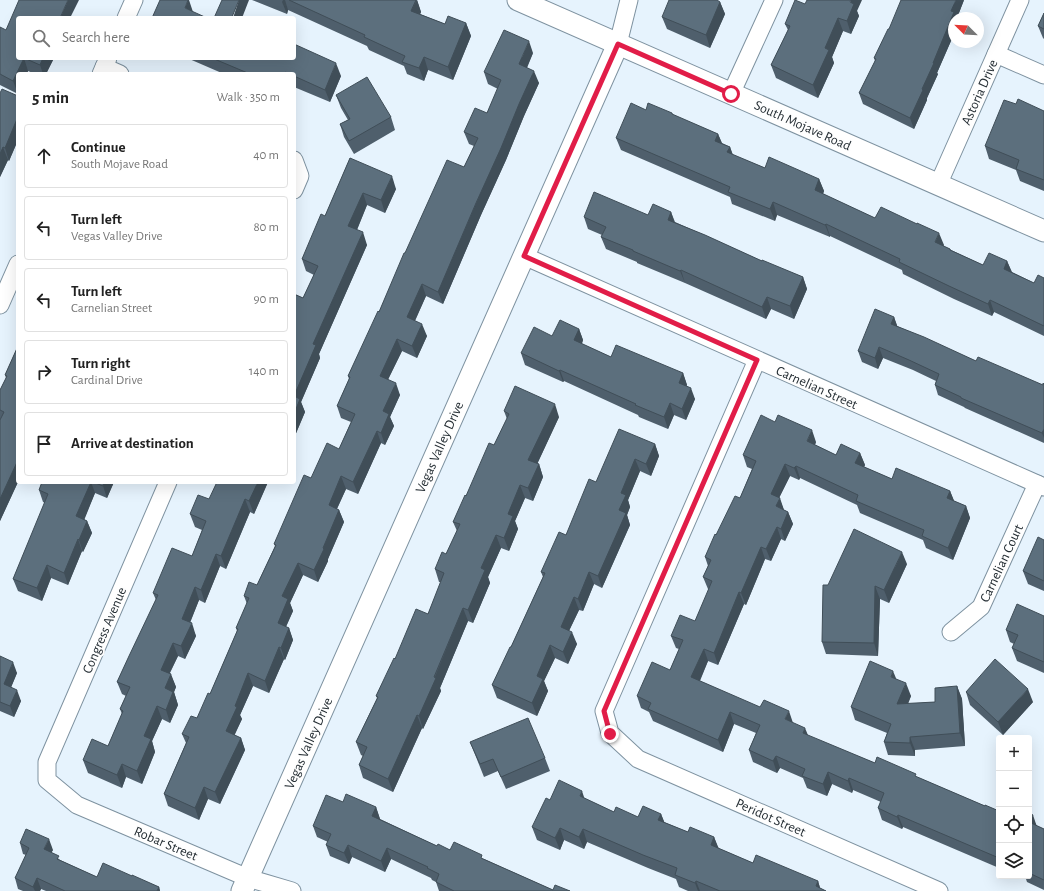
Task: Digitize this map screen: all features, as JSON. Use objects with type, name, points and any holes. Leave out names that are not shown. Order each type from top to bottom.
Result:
[{"type":"street","points":[[127,16],[134,0]]},
{"type":"street","name":"South Mojave Road","points":[[518,0],[1044,231]]},
{"type":"street","name":"Vegas Valley Drive","points":[[245,885],[618,44],[628,0]]},
{"type":"street","points":[[731,94],[774,0]]},
{"type":"street","name":"Astoria Drive","points":[[938,185],[1020,0]]},
{"type":"street","points":[[996,54],[1044,75]]},
{"type":"street","points":[[105,66],[116,72]]},
{"type":"street","points":[[296,165],[300,176],[296,185]]},
{"type":"street","name":"Carnelian Street","points":[[524,256],[1040,486]]},
{"type":"street","points":[[0,305],[16,269]]},
{"type":"street","name":"Peridot Street","points":[[757,360],[604,711],[610,734],[638,759],[939,891]]},
{"type":"street","name":"Congress Avenue","points":[[47,780],[47,762],[167,484]]},
{"type":"street","name":"Carnelian Court","points":[[951,632],[981,607],[1040,486]]},
{"type":"street","name":"Robar Street","points":[[47,780],[77,805],[245,885],[292,891]]},
{"type":"building","points":[[19,0],[68,0],[61,16],[16,16],[16,60],[23,60],[13,81],[0,74],[0,27],[6,30]]},
{"type":"building","points":[[160,0],[188,0],[185,8],[203,16],[153,16]]},
{"type":"building","points":[[222,0],[239,0],[232,16],[215,16]]},
{"type":"building","points":[[289,0],[416,0],[411,11],[445,24],[448,16],[466,23],[448,67],[424,57],[419,68],[402,62],[405,56],[364,37],[365,35]]},
{"type":"building","points":[[669,0],[717,0],[720,2],[706,35],[662,17]]},
{"type":"building","points":[[795,0],[805,4],[807,0],[851,0],[850,2],[854,4],[847,21],[838,18],[825,48],[829,50],[813,85],[771,65],[790,26],[785,24]]},
{"type":"building","points":[[901,0],[956,0],[951,11],[954,12],[948,12],[948,27],[922,89],[923,90],[910,118],[859,93],[876,59],[874,58],[889,29]]},
{"type":"building","points":[[1044,13],[1044,29],[1038,26]]},
{"type":"building","points":[[504,30],[529,41],[519,64],[534,71],[438,292],[422,284],[407,317],[422,324],[412,346],[397,339],[380,376],[396,383],[383,411],[389,414],[381,433],[377,431],[353,482],[341,476],[329,505],[339,510],[314,570],[298,563],[282,596],[288,599],[278,623],[289,628],[281,648],[279,647],[265,681],[248,673],[235,706],[237,707],[226,731],[241,738],[215,792],[204,787],[195,808],[164,794],[189,737],[182,734],[191,716],[197,718],[208,693],[210,694],[238,629],[236,628],[249,598],[244,596],[249,582],[257,585],[276,545],[274,544],[304,475],[311,478],[327,443],[339,449],[355,414],[337,406],[350,377],[348,376],[378,311],[379,312],[404,253],[447,160],[464,167],[478,138],[464,132],[475,108],[487,113],[501,80],[484,72]]},
{"type":"building","points":[[296,45],[336,63],[325,90],[296,77],[296,72],[245,72],[217,60],[296,60]]},
{"type":"building","points":[[29,60],[42,60],[40,65]]},
{"type":"building","points":[[367,77],[391,117],[349,141],[340,124],[350,119],[336,95]]},
{"type":"building","points":[[2,89],[16,95],[16,121],[5,148],[3,147],[0,154],[0,93]]},
{"type":"building","points":[[1018,99],[1044,111],[1044,180],[1016,169],[1019,160],[985,146],[1004,100],[1016,104]]},
{"type":"building","points":[[631,103],[646,110],[648,103],[718,134],[715,141],[730,147],[727,152],[765,168],[769,157],[819,179],[815,190],[875,218],[881,207],[939,233],[935,242],[983,265],[989,253],[1007,261],[1004,269],[1034,283],[1038,275],[1044,278],[1044,326],[990,300],[988,304],[949,286],[899,262],[900,259],[826,224],[825,225],[773,202],[770,209],[728,192],[730,187],[616,138]]},
{"type":"building","points":[[350,158],[392,176],[381,200],[363,193],[348,226],[363,232],[313,344],[316,345],[296,391],[296,295],[303,298],[318,266],[302,259],[321,214],[325,216]]},
{"type":"building","points":[[594,192],[648,215],[653,204],[671,212],[668,220],[762,261],[803,277],[790,306],[767,297],[762,307],[681,270],[680,271],[601,237],[606,227],[584,217]]},
{"type":"building","points":[[875,309],[894,317],[891,324],[924,337],[976,361],[978,357],[1043,385],[1043,383],[1044,429],[1042,433],[961,398],[935,385],[939,374],[909,360],[879,347],[875,358],[858,351]]},
{"type":"building","points":[[560,320],[579,329],[574,340],[611,357],[616,345],[683,373],[679,383],[691,388],[682,409],[670,403],[664,417],[521,353],[534,327],[552,336]]},
{"type":"building","points":[[16,350],[16,464],[0,499],[0,420],[4,412],[0,410],[0,390],[7,376],[5,375]]},
{"type":"building","points":[[515,386],[555,404],[528,460],[539,464],[528,488],[520,485],[508,514],[513,516],[504,538],[496,535],[481,568],[485,570],[468,610],[463,608],[434,677],[436,678],[419,716],[417,715],[388,779],[359,765],[367,747],[356,742],[378,697],[376,696],[394,658],[395,659],[416,609],[428,614],[444,573],[435,569],[442,552],[446,554],[460,524],[453,522],[489,443],[494,445],[509,414],[504,411]]},
{"type":"building","points":[[296,397],[300,399],[296,409]]},
{"type":"building","points":[[761,415],[775,422],[778,415],[812,430],[807,441],[836,455],[841,444],[860,453],[855,463],[892,479],[896,468],[950,491],[947,498],[966,506],[948,548],[922,536],[924,530],[856,501],[858,495],[796,466],[794,468],[785,464],[771,494],[780,498],[776,506],[788,512],[781,529],[777,527],[766,549],[761,547],[741,593],[739,592],[714,653],[704,649],[691,677],[760,707],[764,700],[789,711],[785,719],[805,728],[803,733],[875,763],[877,757],[916,774],[915,776],[996,810],[996,857],[878,808],[884,793],[849,778],[848,781],[828,772],[823,784],[802,776],[805,769],[776,756],[773,761],[749,750],[760,725],[730,712],[718,740],[648,709],[651,703],[637,696],[652,662],[670,670],[683,640],[671,636],[680,615],[695,621],[712,581],[703,577],[711,560],[705,557],[735,496],[740,498],[756,461],[743,455]]},
{"type":"building","points":[[619,429],[655,444],[646,464],[635,459],[621,493],[626,495],[619,510],[626,513],[598,576],[589,572],[578,599],[574,597],[561,627],[572,632],[563,652],[550,645],[537,676],[543,679],[532,703],[492,685],[545,573],[541,572],[559,532],[566,535],[589,479],[596,482]]},
{"type":"building","points":[[41,484],[90,484],[76,516],[87,521],[64,573],[47,565],[37,588],[13,579],[48,494],[39,490]]},
{"type":"building","points":[[216,484],[257,484],[249,501],[245,499],[221,556],[216,554],[201,590],[195,587],[182,619],[192,623],[181,646],[173,643],[161,670],[171,674],[165,688],[173,692],[166,710],[157,706],[144,736],[151,739],[137,771],[122,764],[117,775],[83,760],[92,739],[108,746],[123,711],[120,709],[130,687],[117,682],[158,595],[153,593],[172,548],[192,556],[206,521],[190,514],[198,495],[209,499]]},
{"type":"building","points":[[854,529],[902,552],[884,590],[875,586],[874,643],[822,642],[823,585],[828,585]]},
{"type":"building","points":[[1038,537],[1044,540],[1044,581],[1023,571]]},
{"type":"building","points":[[1017,604],[1044,616],[1044,662],[1012,648],[1018,635],[1006,630]]},
{"type":"building","points":[[0,656],[13,662],[4,684],[17,690],[10,706],[0,702]]},
{"type":"building","points":[[995,659],[1028,689],[998,722],[966,692]]},
{"type":"building","points":[[870,661],[893,671],[891,677],[906,683],[897,704],[935,702],[935,688],[957,686],[960,733],[910,737],[910,743],[884,742],[891,724],[851,707]]},
{"type":"building","points":[[528,718],[545,758],[501,777],[493,759],[480,764],[470,742]]},
{"type":"building","points":[[559,780],[582,791],[580,796],[614,812],[616,807],[638,817],[643,806],[661,814],[658,820],[688,832],[690,827],[714,837],[711,845],[753,863],[756,855],[818,881],[816,886],[826,891],[720,891],[696,881],[695,883],[675,875],[677,868],[583,829],[579,837],[560,828],[555,838],[532,827],[546,798],[550,800]]},
{"type":"building","points":[[346,794],[376,807],[372,816],[437,846],[438,844],[450,850],[454,842],[482,855],[481,858],[553,890],[555,885],[570,891],[454,891],[436,882],[439,874],[427,868],[428,867],[387,848],[381,861],[348,845],[344,853],[326,845],[331,834],[313,826],[326,795],[343,802]]},
{"type":"building","points":[[1032,823],[1044,829],[1044,880],[1032,874]]},
{"type":"building","points":[[26,829],[49,839],[44,849],[59,856],[57,859],[97,877],[103,863],[159,887],[157,891],[65,891],[37,878],[33,887],[15,878],[29,848],[20,843]]},
{"type":"route","points":[[610,734],[604,711],[757,360],[524,256],[618,44],[731,94]]}]
